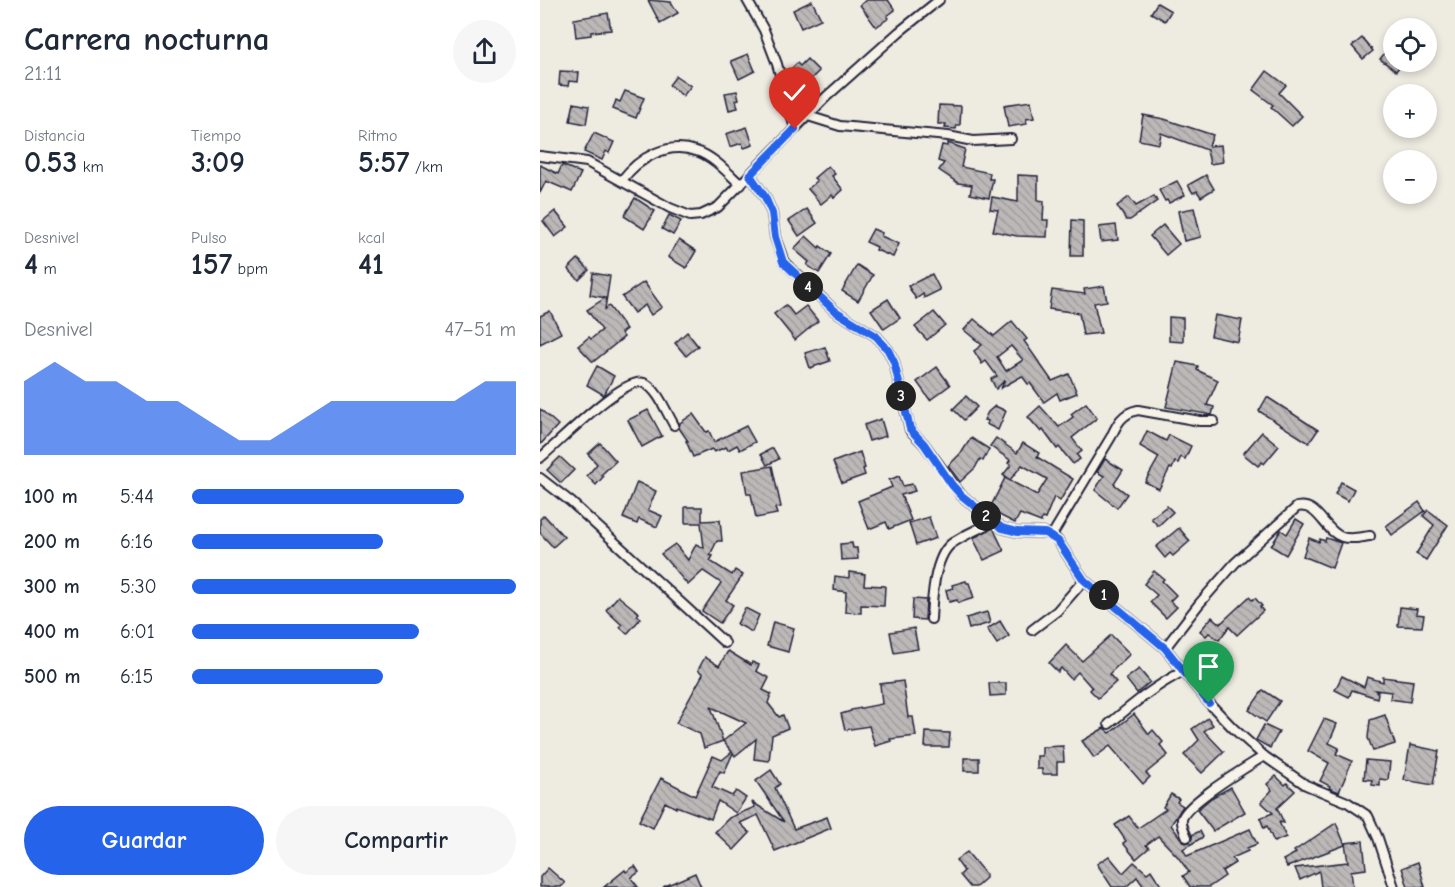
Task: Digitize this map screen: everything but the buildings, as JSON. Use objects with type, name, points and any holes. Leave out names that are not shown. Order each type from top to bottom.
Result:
[{"type":"street","points":[[747,0],[764,30],[777,64],[795,129]]},
{"type":"street","points":[[540,156],[587,162],[670,208],[690,216],[701,215],[718,207],[808,116],[891,39],[939,0]]},
{"type":"street","points":[[808,116],[840,126],[948,136],[974,141],[1011,139]]},
{"type":"street","points":[[622,180],[633,166],[651,155],[675,147],[697,151],[716,163],[741,184]]},
{"type":"street","points":[[750,175],[765,197],[772,213],[775,237],[783,262],[835,311],[876,336],[894,362],[910,429],[924,444],[961,495],[1002,528],[1017,532],[1052,535],[1084,580],[1165,648],[1217,711],[1264,756],[1306,785],[1347,802],[1368,816],[1378,838],[1394,887]]},
{"type":"street","points":[[540,458],[584,418],[628,384],[637,381],[653,390],[674,425]]},
{"type":"street","points":[[1052,535],[1119,420],[1130,411],[1138,410],[1214,422]]},
{"type":"street","points":[[540,478],[571,502],[725,643]]},
{"type":"street","points":[[1165,648],[1235,563],[1297,507],[1304,505],[1311,508],[1329,528],[1340,536],[1350,539],[1370,536]]},
{"type":"street","points":[[931,619],[932,595],[944,553],[950,544],[992,522]]},
{"type":"street","points":[[1032,630],[1057,611],[1084,580]]},
{"type":"street","points":[[1109,724],[1164,681],[1184,671]]},
{"type":"street","points":[[1187,837],[1182,824],[1183,817],[1192,804],[1264,756]]},
{"type":"route","points":[[795,129],[750,175],[765,197],[772,213],[775,237],[783,262],[835,311],[876,336],[888,350],[894,362],[910,429],[924,444],[961,495],[1002,528],[1017,532],[1052,535],[1084,580],[1165,648],[1209,703]]}]
